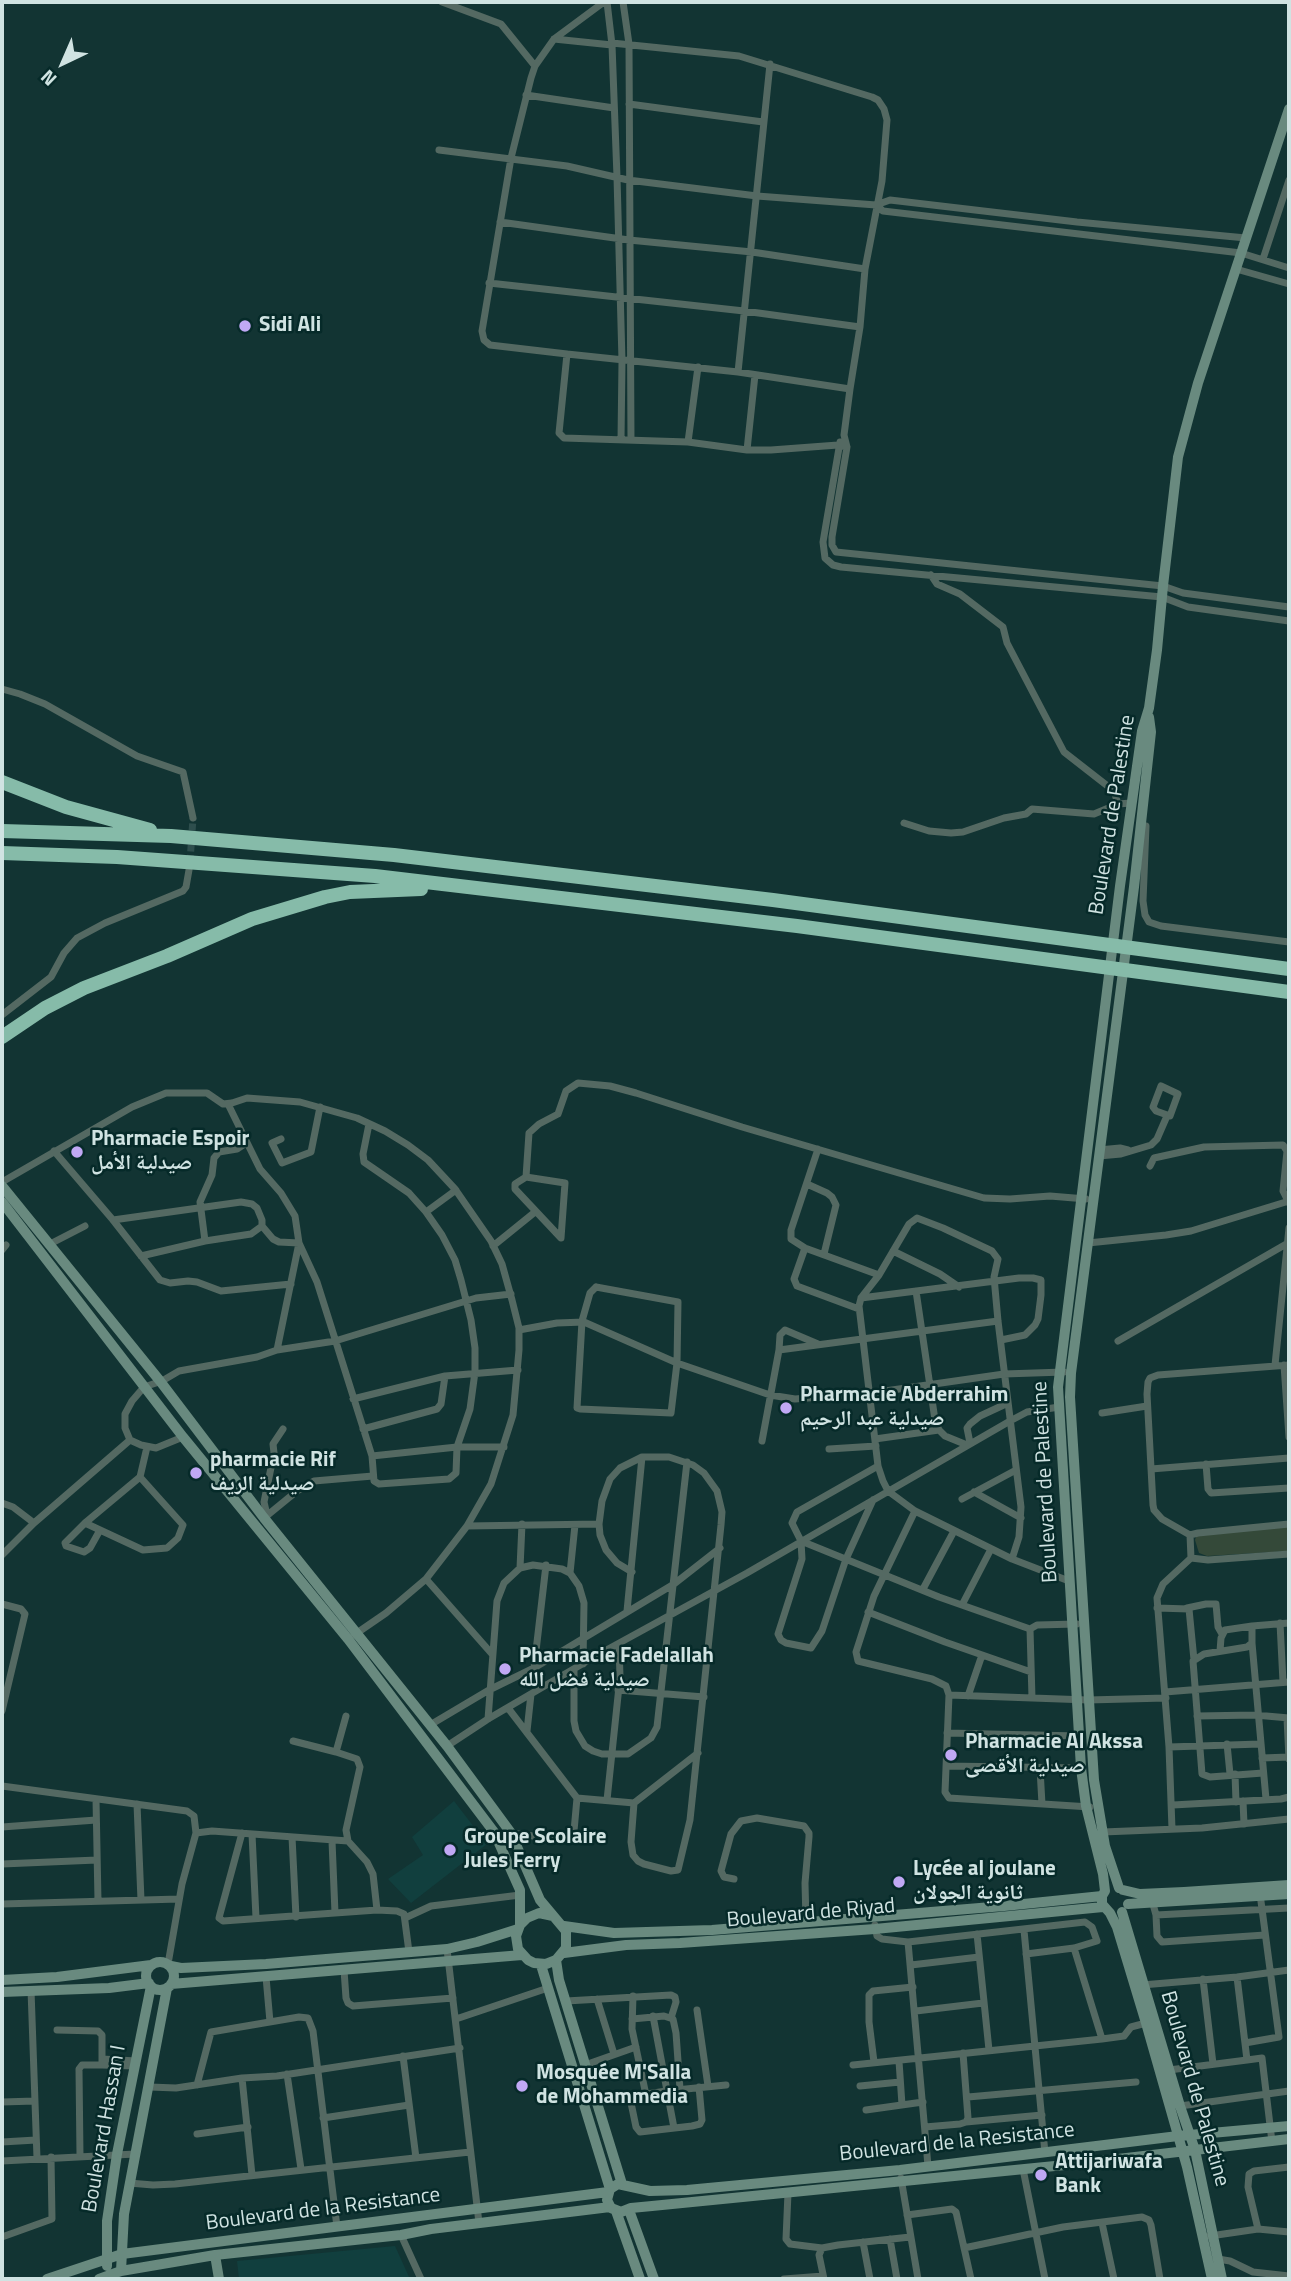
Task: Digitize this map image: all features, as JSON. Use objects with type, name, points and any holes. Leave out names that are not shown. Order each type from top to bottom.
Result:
[{"type":"highway","points":[[2,782],[78,811],[171,836]]},
{"type":"highway","points":[[2,831],[171,836],[394,855],[619,880],[1289,970]]},
{"type":"highway","points":[[2,853],[117,857],[375,876],[797,926],[1289,992]]},
{"type":"highway","points":[[2,1037],[45,1008],[84,988],[252,919],[303,902],[351,892],[457,887]]},
{"type":"street","points":[[442,2],[501,24],[535,66]]},
{"type":"street","points":[[631,440],[627,362],[620,298],[612,44],[606,2],[554,39],[535,66],[511,158],[482,331],[486,343],[627,362],[738,372],[850,389]]},
{"type":"street","points":[[621,440],[630,299],[629,44],[623,2]]},
{"type":"street","points":[[554,39],[739,55],[878,100],[884,109],[887,120],[882,181],[865,269],[860,327],[844,435],[838,446],[822,542],[827,560],[841,567],[1162,591],[1188,607],[1289,621]]},
{"type":"street","points":[[738,372],[770,64]]},
{"type":"street","points":[[526,95],[614,108]]},
{"type":"street","points":[[629,104],[763,122]]},
{"type":"street","name":"Boulevard de Palestine","points":[[1212,2279],[1195,2150],[1139,1985],[1105,1902],[1092,1807],[1094,1780],[1082,1700],[1074,1557],[1071,1373],[1088,1243],[1088,1200],[1120,886],[1151,732],[1149,708],[1171,508],[1183,435],[1289,109]]},
{"type":"street","points":[[439,150],[567,166],[628,180],[757,196],[876,205],[890,200],[1246,238]]},
{"type":"street","points":[[1263,259],[1289,180]]},
{"type":"street","points":[[876,205],[883,211],[1241,253],[1289,268]]},
{"type":"street","points":[[500,222],[865,269]]},
{"type":"street","points":[[1236,269],[1289,284]]},
{"type":"street","points":[[489,283],[744,311],[860,327]]},
{"type":"street","points":[[568,354],[559,433],[564,438],[688,442],[747,450],[847,447]]},
{"type":"street","points":[[688,442],[698,367]]},
{"type":"street","points":[[747,450],[755,375]]},
{"type":"street","points":[[836,552],[832,537],[847,447],[844,435]]},
{"type":"street","points":[[827,560],[836,552],[1289,607]]},
{"type":"street","points":[[931,575],[937,584],[960,594],[1003,627],[1007,643],[1064,752],[1114,791],[1118,804]]},
{"type":"street","points":[[2,689],[45,704],[138,756],[183,772],[193,818]]},
{"type":"street","name":"Boulevard de Palestine","points":[[1078,1624],[1069,1581],[1074,1557],[1059,1407],[1059,1372],[1088,1200],[1099,1153],[1134,887],[1137,803]]},
{"type":"street","points":[[904,823],[929,831],[951,833],[1026,814],[1031,808],[1094,814],[1118,804],[1146,805],[1143,901],[1149,922],[1161,926],[1289,942]]},
{"type":"street","points":[[2,1015],[51,977],[64,953],[77,938],[183,891],[189,870]]},
{"type":"street","points":[[526,1177],[530,1133],[539,1124],[558,1114],[566,1091],[578,1083],[610,1086],[636,1093],[984,1198],[1050,1196],[1088,1200]]},
{"type":"street","points":[[166,1093],[207,1093],[223,1104],[247,1098],[300,1102],[369,1124],[408,1145],[428,1160],[456,1190],[502,1264],[519,1330],[518,1370],[513,1415],[491,1484],[467,1526],[426,1579],[386,1613],[351,1637],[265,1517],[2,1184],[132,1107],[166,1093]]},
{"type":"street","points":[[228,1104],[260,1169],[281,1193],[295,1216],[299,1243],[314,1276],[372,1455],[374,1481],[379,1484],[449,1479],[456,1473],[457,1447],[470,1409],[475,1372],[475,1348],[467,1301],[447,1243],[426,1212],[410,1193],[364,1162],[369,1124]]},
{"type":"street","points":[[281,1139],[272,1143],[282,1163],[311,1152],[320,1107]]},
{"type":"street","points":[[1099,1153],[1121,1154],[1153,1144],[1167,1116]]},
{"type":"street","points":[[205,1241],[199,1208],[200,1198],[212,1175],[212,1162],[216,1153],[237,1149],[246,1143]]},
{"type":"street","points":[[1088,1243],[1179,1233],[1289,1202],[1283,1191],[1287,1149],[1283,1145],[1203,1147],[1154,1158],[1150,1166]]},
{"type":"street","points":[[818,1149],[790,1237],[805,1248],[879,1275]]},
{"type":"street","points":[[54,1151],[160,1280],[188,1281],[221,1291],[290,1284]]},
{"type":"street","points":[[521,1178],[565,1184],[562,1238],[535,1212],[514,1186],[521,1178]]},
{"type":"street","points":[[807,1184],[827,1193],[836,1205],[824,1254]]},
{"type":"street","points":[[426,1212],[456,1190]]},
{"type":"street","points":[[2,1202],[183,1437],[368,1657],[447,1746],[511,1833],[540,1900],[564,1926],[567,1942],[560,1956],[559,1980],[626,2185],[635,2199],[630,2209],[654,2279]]},
{"type":"street","points":[[113,1220],[241,1202],[252,1204],[259,1211],[262,1226],[276,1240],[299,1243]]},
{"type":"street","points":[[493,1246],[535,1212]]},
{"type":"street","points":[[1012,1559],[1021,1518],[994,1277],[998,1259],[995,1254],[917,1218],[909,1224],[879,1275],[861,1298],[859,1309],[878,1466],[888,1491],[915,1511],[954,1531],[1012,1559],[1069,1581]]},
{"type":"street","points":[[50,1244],[85,1226]]},
{"type":"street","points":[[141,1256],[205,1241],[251,1234],[262,1226]]},
{"type":"street","points":[[1275,1365],[1288,1259],[1289,1228]]},
{"type":"street","points":[[1118,1341],[1288,1242]]},
{"type":"street","points":[[277,1350],[299,1243]]},
{"type":"street","points":[[805,1248],[794,1279],[797,1286],[859,1309]]},
{"type":"street","points":[[893,1251],[959,1287]]},
{"type":"street","points":[[861,1298],[1033,1278],[1041,1280],[1038,1319],[1035,1325],[1025,1335],[1001,1340]]},
{"type":"street","points":[[596,1287],[678,1302],[677,1363],[671,1413],[580,1409],[577,1406],[582,1321],[590,1293],[596,1287]]},
{"type":"street","points":[[916,1291],[935,1420],[939,1430],[950,1440],[969,1444]]},
{"type":"street","points":[[183,1437],[156,1448],[130,1440],[125,1428],[125,1414],[144,1387],[179,1371],[257,1357],[277,1350],[335,1341],[467,1301],[511,1294]]},
{"type":"street","points":[[519,1330],[557,1322],[582,1321],[594,1324],[677,1363],[770,1395],[795,1399],[870,1393],[1004,1374],[1071,1373]]},
{"type":"street","points":[[779,1350],[998,1321]]},
{"type":"street","points":[[762,1441],[779,1338],[785,1330],[819,1345]]},
{"type":"street","points":[[1289,1437],[1287,1365],[1177,1372],[1153,1377],[1147,1382],[1154,1510],[1162,1519],[1190,1535],[1289,1524]]},
{"type":"street","points":[[353,1399],[445,1376],[518,1370]]},
{"type":"street","points":[[363,1429],[437,1409],[441,1404],[445,1376]]},
{"type":"street","points":[[969,1444],[967,1428],[970,1424],[980,1416],[1008,1403]]},
{"type":"street","points":[[1102,1413],[1147,1406]]},
{"type":"street","points":[[447,1746],[531,1694],[1010,1421],[1027,1412],[1059,1407]]},
{"type":"street","points":[[265,1517],[264,1502],[274,1453],[273,1444],[283,1429]]},
{"type":"street","points":[[829,1449],[939,1430]]},
{"type":"street","points":[[2,1555],[34,1523],[130,1440]]},
{"type":"street","points":[[100,1530],[90,1548],[84,1552],[68,1548],[65,1543],[140,1477],[147,1447]]},
{"type":"street","points":[[372,1455],[457,1447],[504,1447]]},
{"type":"street","points":[[632,1572],[617,1563],[606,1550],[600,1535],[602,1501],[610,1479],[620,1468],[642,1457],[660,1455],[687,1462],[704,1473],[717,1492],[722,1513],[690,1821],[678,1870],[671,1871],[644,1864],[633,1855],[631,1842],[634,1803]]},
{"type":"street","points":[[628,1611],[642,1457]]},
{"type":"street","points":[[1151,1469],[1289,1458]]},
{"type":"street","points":[[573,1670],[576,1731],[589,1749],[611,1756],[628,1754],[651,1738],[657,1727],[687,1462]]},
{"type":"street","points":[[1206,1464],[1208,1489],[1211,1493],[1289,1488]]},
{"type":"street","points":[[874,1499],[846,1559],[815,1645],[811,1648],[786,1643],[779,1637],[779,1628],[802,1559],[801,1541],[792,1523],[797,1512],[878,1466]]},
{"type":"street","points":[[962,1499],[1016,1470]]},
{"type":"street","points":[[265,1517],[314,1481],[373,1476]]},
{"type":"street","points":[[85,1523],[143,1550],[167,1548],[178,1538],[183,1525],[140,1477]]},
{"type":"street","points":[[974,1492],[1021,1518]]},
{"type":"street","points":[[2,1503],[13,1507],[34,1523]]},
{"type":"street","points":[[915,1511],[883,1574],[856,1652],[858,1661],[937,1680],[946,1686],[949,1695],[945,1792],[949,1798],[1092,1807]]},
{"type":"street","points":[[520,1569],[522,1524]]},
{"type":"street","points":[[467,1526],[599,1524]]},
{"type":"street","points":[[570,1573],[575,1525]]},
{"type":"street","points":[[923,1589],[954,1531]]},
{"type":"street","points":[[1172,1829],[1170,1747],[1157,1598],[1161,1587],[1191,1558],[1190,1535]]},
{"type":"street","points":[[801,1541],[962,1605],[1031,1629]]},
{"type":"street","points":[[430,1726],[489,1690],[534,1668],[674,1584],[720,1548]]},
{"type":"street","points":[[962,1605],[991,1549]]},
{"type":"street","points":[[1191,1558],[1208,1560],[1289,1555]]},
{"type":"street","points":[[534,1668],[546,1565]]},
{"type":"street","points":[[488,1719],[498,1595],[509,1577],[520,1569],[546,1565],[562,1569],[570,1573],[579,1586],[584,1603],[583,1664]]},
{"type":"street","points":[[426,1579],[492,1654]]},
{"type":"street","points":[[2,1604],[21,1609],[25,1614],[6,1677],[2,1711]]},
{"type":"street","points":[[1157,1608],[1216,1604],[1218,1628],[1222,1634],[1220,1651]]},
{"type":"street","points":[[1187,1608],[1190,1612],[1201,1771],[1203,1775],[1210,1777],[1263,1773]]},
{"type":"street","points":[[869,1612],[1031,1672]]},
{"type":"street","points":[[949,1695],[1082,1700],[1165,1695],[1195,1689],[1286,1682],[1280,1623]]},
{"type":"street","points":[[1222,1634],[1228,1629],[1289,1623]]},
{"type":"street","points":[[1031,1629],[1037,1625],[1078,1624]]},
{"type":"street","points":[[1252,1626],[1266,1799]]},
{"type":"street","points":[[1031,1629],[1032,1698]]},
{"type":"street","points":[[1194,1660],[1204,1654],[1244,1648],[1252,1643]]},
{"type":"street","points":[[607,1800],[620,1644]]},
{"type":"street","points":[[968,1696],[982,1655]]},
{"type":"street","points":[[368,1657],[494,1832],[520,1891],[516,1943],[522,1955],[541,1965],[560,1956]]},
{"type":"street","points":[[618,1689],[704,1697]]},
{"type":"street","points":[[527,1731],[531,1694]]},
{"type":"street","name":"Boulevard de Palestine","points":[[1082,1700],[1080,1768],[1121,1889],[1127,1894],[1125,1908],[1146,2023],[1208,2236],[1218,2259],[1212,2279]]},
{"type":"street","points":[[508,1708],[577,1798],[574,1831],[568,1839],[511,1833]]},
{"type":"street","points":[[336,1752],[346,1716]]},
{"type":"street","points":[[1198,1716],[1288,1718],[1289,1758],[1262,1758]]},
{"type":"street","points":[[947,1733],[1079,1736]]},
{"type":"street","points":[[293,1741],[357,1759],[360,1767],[346,1830],[348,1841],[367,1861],[373,1874],[377,1910]]},
{"type":"street","points":[[1227,1744],[1244,1824]]},
{"type":"street","points":[[1170,1747],[1260,1744]]},
{"type":"street","points":[[577,1798],[634,1803],[698,1752]]},
{"type":"street","points":[[946,1766],[1080,1768]]},
{"type":"street","points":[[1040,1769],[1042,1804]]},
{"type":"street","points":[[2,1786],[187,1811],[194,1816],[196,1833],[179,1899],[169,1965],[174,1977],[169,1986]]},
{"type":"street","points":[[1173,1805],[1289,1797]]},
{"type":"street","points":[[96,1799],[98,1901]]},
{"type":"street","points":[[137,1804],[141,1900]]},
{"type":"street","points":[[734,1879],[724,1877],[721,1871],[731,1835],[741,1821],[757,1818],[804,1826],[809,1837],[806,1922]]},
{"type":"street","points":[[1102,1832],[1289,1819]]},
{"type":"street","points":[[2,1826],[96,1820]]},
{"type":"street","points":[[196,1833],[242,1833],[348,1841]]},
{"type":"street","points":[[242,1833],[219,1918],[225,1921],[397,1910],[405,1918],[409,1952]]},
{"type":"street","points":[[253,1834],[256,1918]]},
{"type":"street","points":[[292,1838],[296,1917]]},
{"type":"street","points":[[332,1841],[335,1913]]},
{"type":"street","points":[[239,1847],[253,1849]]},
{"type":"street","points":[[2,1864],[97,1860]]},
{"type":"street","points":[[1289,1885],[1260,1891],[1125,1908],[1105,1902],[1114,1887],[1140,1894],[1260,1891],[1289,1894]]},
{"type":"street","points":[[1260,1891],[1279,2037]]},
{"type":"street","points":[[405,1918],[431,1906],[520,1895]]},
{"type":"street","points":[[2,1904],[179,1899]]},
{"type":"street","name":"Boulevard de Riyad","points":[[560,1956],[626,1945],[680,1943],[1105,1902]]},
{"type":"street","points":[[1153,1904],[1157,1936],[1165,1942],[1265,1935]]},
{"type":"street","points":[[1156,1915],[1289,1908]]},
{"type":"street","points":[[2,1980],[57,1977],[158,1962],[181,1968],[447,1949],[519,1927],[527,1918],[539,1913],[552,1916]]},
{"type":"street","name":"Boulevard de Riyad","points":[[564,1926],[635,1933],[806,1922],[875,1923]]},
{"type":"street","points":[[875,1923],[877,1936],[882,1939],[908,1941],[1077,1923],[1090,1924],[1097,1941],[1074,1948],[1026,1954]]},
{"type":"street","points":[[1024,1930],[1045,2153]]},
{"type":"street","points":[[977,1934],[989,2050]]},
{"type":"street","points":[[908,1941],[928,2166]]},
{"type":"street","points":[[1074,1948],[1102,2039]]},
{"type":"street","points":[[447,1949],[479,2223]]},
{"type":"street","points":[[2,1992],[150,1984],[159,1989],[522,1955]]},
{"type":"street","points":[[911,1965],[979,1957]]},
{"type":"street","points":[[150,1984],[147,1970],[151,1965]]},
{"type":"street","points":[[541,1965],[609,2190],[607,2200],[640,2279]]},
{"type":"street","points":[[344,1970],[346,1998],[353,2006],[453,1998]]},
{"type":"street","points":[[1139,1985],[1289,1970]]},
{"type":"street","points":[[266,1977],[270,2022]]},
{"type":"street","points":[[1237,1977],[1247,2060]]},
{"type":"street","points":[[1203,1979],[1213,2064]]},
{"type":"street","name":"Boulevard Hassan I","points":[[104,2278],[107,2221],[117,2154],[150,1984]]},
{"type":"street","name":"Boulevard Hassan I","points":[[120,2275],[129,2183],[169,1986]]},
{"type":"street","points":[[874,2062],[869,1995],[873,1991],[913,1987]]},
{"type":"street","points":[[456,2019],[548,1988]]},
{"type":"street","points":[[31,1990],[37,2158]]},
{"type":"street","points":[[566,2001],[674,1995],[676,2002],[671,2018],[676,2033],[680,2089]]},
{"type":"street","points":[[633,1996],[632,2019],[646,2095]]},
{"type":"street","points":[[597,1999],[614,2054]]},
{"type":"street","points":[[916,2011],[983,2003]]},
{"type":"street","points":[[630,2098],[638,2131],[700,2124],[703,2087],[698,2010]]},
{"type":"street","points":[[197,2085],[211,2032],[299,2017],[308,2018],[312,2024],[338,2227]]},
{"type":"street","points":[[653,2017],[674,2128]]},
{"type":"street","points":[[632,2019],[671,2018]]},
{"type":"street","points":[[853,2065],[1124,2036],[1131,2027],[1146,2023]]},
{"type":"street","points":[[57,2030],[101,2032],[102,2062]]},
{"type":"street","points":[[1245,2043],[1289,2036]]},
{"type":"street","points":[[1260,2041],[1272,2142]]},
{"type":"street","points":[[585,2065],[636,2047]]},
{"type":"street","points":[[150,2087],[176,2088],[460,2048]]},
{"type":"street","points":[[963,2053],[969,2115],[966,2122]]},
{"type":"street","points":[[403,2056],[416,2158]]},
{"type":"street","points":[[1169,2070],[1262,2057]]},
{"type":"street","points":[[898,2061],[902,2105]]},
{"type":"street","points":[[80,2156],[79,2069],[82,2065],[102,2062],[136,2063]]},
{"type":"street","points":[[287,2074],[301,2169]]},
{"type":"street","points":[[242,2078],[252,2175]]},
{"type":"street","points":[[860,2086],[900,2082]]},
{"type":"street","points":[[968,2097],[1136,2082]]},
{"type":"street","points":[[598,2102],[726,2085]]},
{"type":"street","points":[[1180,2106],[1289,2091]]},
{"type":"street","points":[[2,2102],[35,2101]]},
{"type":"street","points":[[866,2110],[923,2102]]},
{"type":"street","points":[[323,2118],[410,2105]]},
{"type":"street","points":[[925,2127],[1042,2115]]},
{"type":"street","name":"Boulevard de la Resistance","points":[[630,2209],[788,2193],[901,2176],[928,2166],[1190,2134],[1289,2126]]},
{"type":"street","points":[[197,2134],[248,2127]]},
{"type":"street","name":"Boulevard de la Resistance","points":[[626,2185],[650,2191],[687,2190],[1023,2169],[1289,2139]]},
{"type":"street","points":[[2,2142],[36,2140]]},
{"type":"street","points":[[129,2183],[175,2184],[470,2152]]},
{"type":"street","points":[[2,2161],[135,2154]]},
{"type":"street","points":[[2,2237],[52,2219],[51,2157]]},
{"type":"street","points":[[1258,2229],[1248,2187],[1249,2174],[1289,2167]]},
{"type":"street","points":[[1023,2169],[1043,2279]]},
{"type":"street","points":[[901,2176],[918,2279]]},
{"type":"street","points":[[609,2190],[626,2185]]},
{"type":"street","name":"Boulevard de la Resistance","points":[[47,2279],[122,2254],[477,2210],[609,2190]]},
{"type":"street","points":[[788,2193],[786,2239],[790,2244],[822,2248],[910,2237]]},
{"type":"street","points":[[613,2209],[630,2209]]},
{"type":"street","name":"Boulevard de la Resistance","points":[[104,2278],[215,2255],[613,2209]]},
{"type":"street","points":[[907,2215],[955,2210],[971,2279]]},
{"type":"street","points":[[964,2248],[1036,2232],[1138,2217],[1149,2220],[1160,2279]]},
{"type":"street","points":[[1102,2223],[1114,2279]]},
{"type":"street","points":[[1208,2236],[1258,2229],[1289,2232]]},
{"type":"street","points":[[401,2235],[421,2279]]},
{"type":"street","points":[[890,2239],[897,2279]]},
{"type":"street","points":[[863,2242],[870,2279]]},
{"type":"street","points":[[784,2279],[824,2277],[819,2255],[822,2248]]},
{"type":"street","points":[[215,2255],[219,2279]]},
{"type":"street","points":[[1218,2259],[1268,2276],[1289,2276]]},
{"type":"shaded area","name":"Groupe Scolaire Jules Ferry","points":[[454,1801],[487,1844],[411,1903],[388,1879],[423,1855],[412,1837]]},
{"type":"shaded area","points":[[395,2246],[410,2279],[239,2279],[237,2261]]},
{"type":"green space","points":[[1289,1525],[1289,1551],[1207,1556],[1199,1553],[1195,1540],[1197,1533]]},
{"type":"tunnel","points":[[190,862],[193,818]]},
{"type":"place","name":"Sidi Ali","points":[[245,326]]},
{"type":"place","name":"Pharmacie Espoir صيدلية الأمل","points":[[77,1152]]},
{"type":"place","name":"Pharmacie Abderrahim صيدلية عبد الرحيم","points":[[786,1408]]},
{"type":"place","name":"pharmacie Rif صيدلية الريف","points":[[196,1473]]},
{"type":"place","name":"Pharmacie Fadelallah صيدلية فضل الله","points":[[505,1669]]},
{"type":"place","name":"Pharmacie Al Akssa صيدلية الأقصى","points":[[951,1755]]},
{"type":"place","name":"Groupe Scolaire Jules Ferry","points":[[450,1850]]},
{"type":"place","name":"Lycée al joulane ثانوية الجولان","points":[[899,1882]]},
{"type":"place","name":"Mosquée M'Salla de Mohammedia","points":[[522,2086]]},
{"type":"place","name":"Attijariwafa Bank","points":[[1041,2175]]}]
